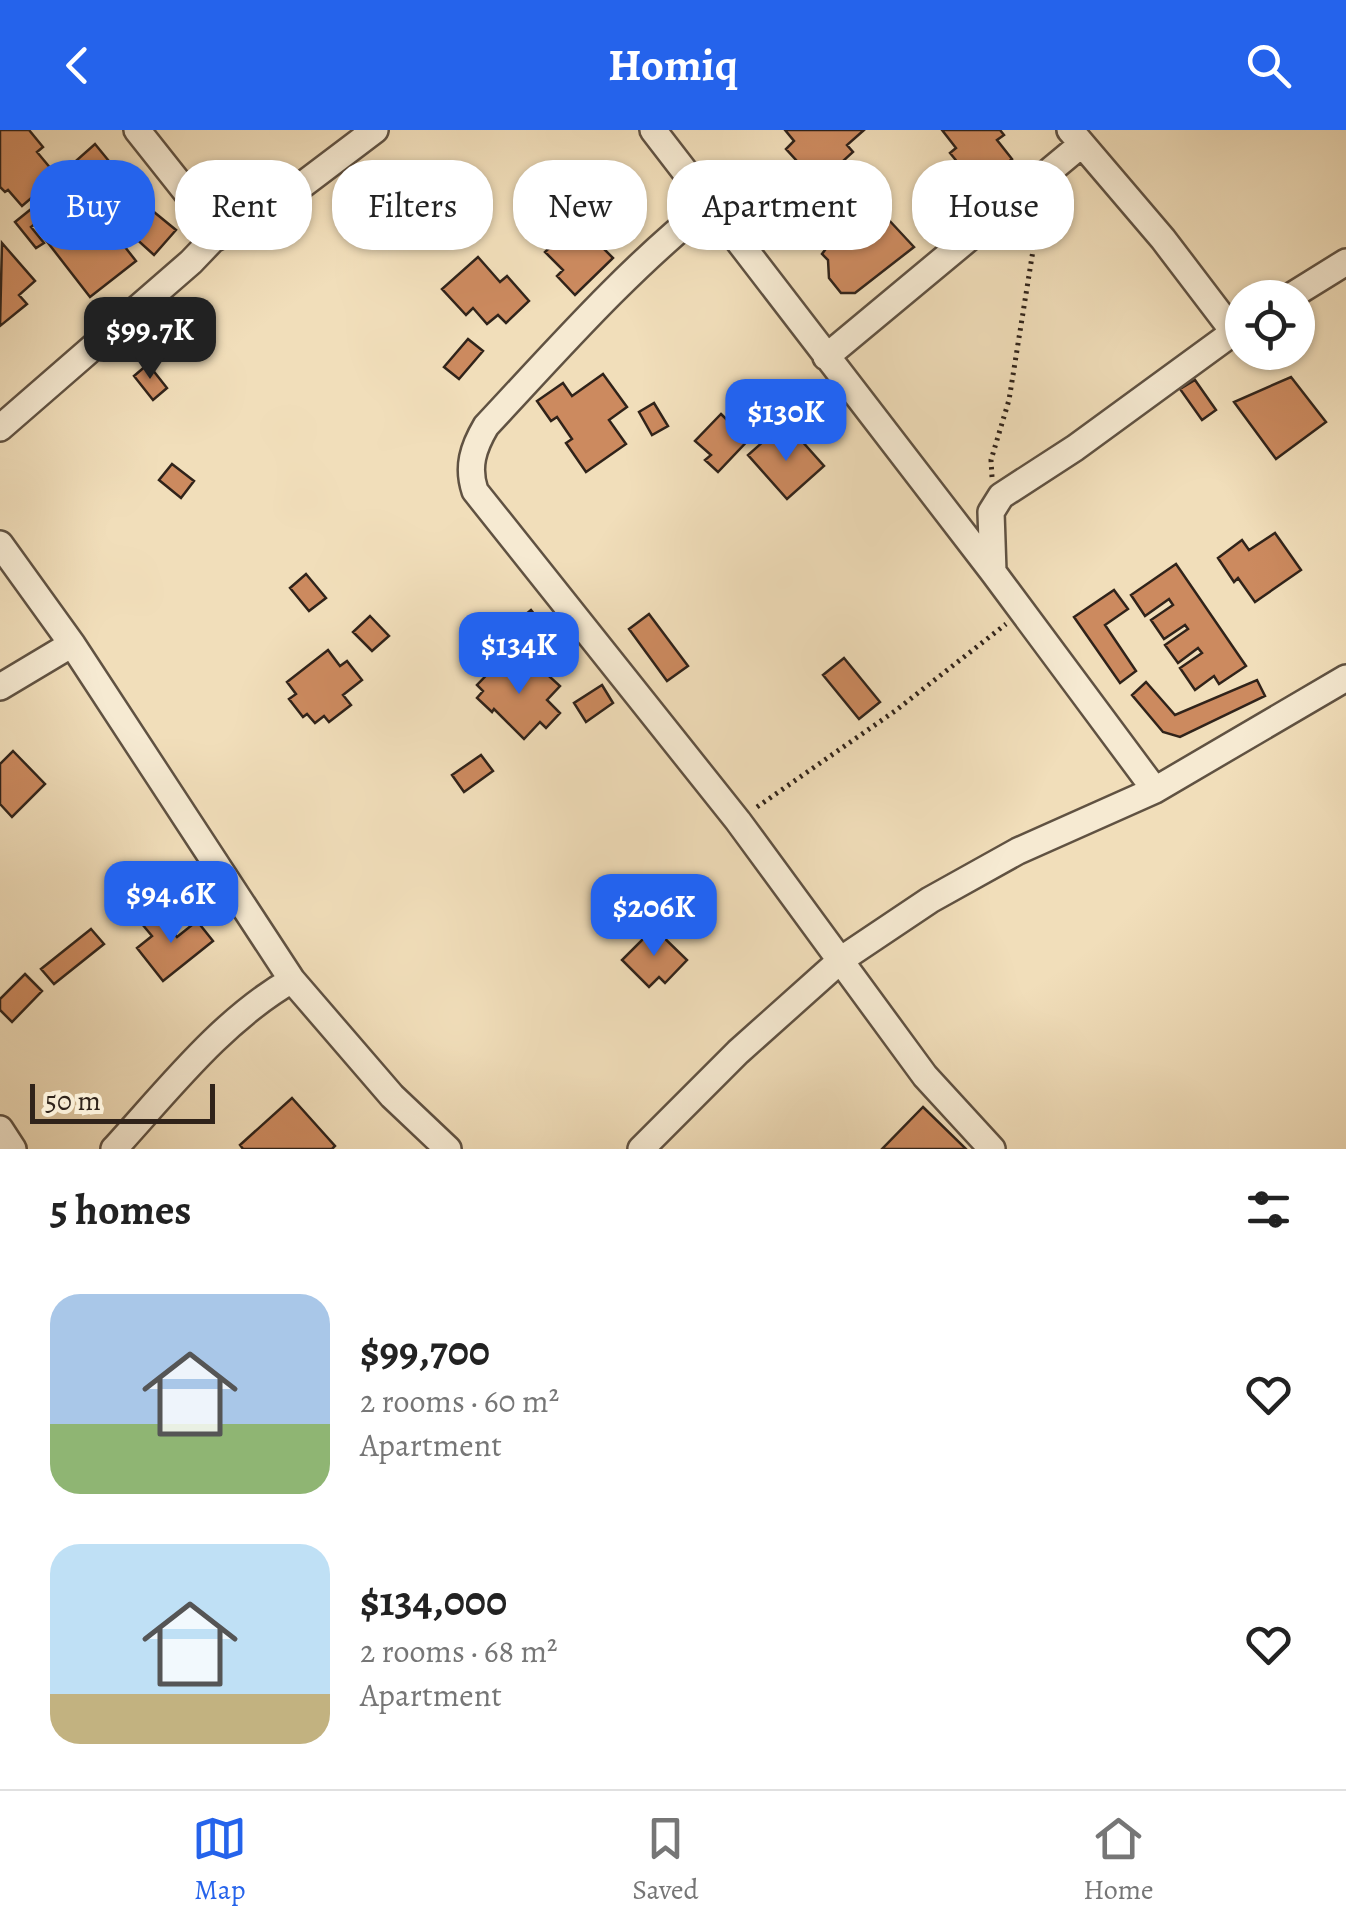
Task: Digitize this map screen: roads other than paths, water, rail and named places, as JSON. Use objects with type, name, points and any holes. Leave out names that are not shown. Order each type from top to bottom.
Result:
[{"type":"street","points":[[136,130],[175,179]]},
{"type":"street","points":[[312,178],[376,130]]},
{"type":"street","points":[[653,130],[676,160]]},
{"type":"street","points":[[826,357],[1044,175],[1076,137],[1225,313]]},
{"type":"street","points":[[667,238],[486,426],[476,444],[469,473],[490,510],[738,821],[925,1076],[992,1149]]},
{"type":"street","points":[[0,428],[202,250]]},
{"type":"street","points":[[745,250],[1155,790]]},
{"type":"street","points":[[1315,281],[1346,262]]},
{"type":"street","points":[[993,572],[991,512],[1001,496],[1225,338]]},
{"type":"street","points":[[0,544],[72,644],[292,980],[392,1096],[448,1149]]},
{"type":"street","points":[[0,686],[72,644]]},
{"type":"street","points":[[641,1149],[738,1052],[842,959],[930,900],[1018,851],[1155,790],[1346,678]]},
{"type":"street","points":[[114,1149],[241,1017],[266,995],[292,980]]},
{"type":"street","points":[[0,1129],[13,1149]]}]
